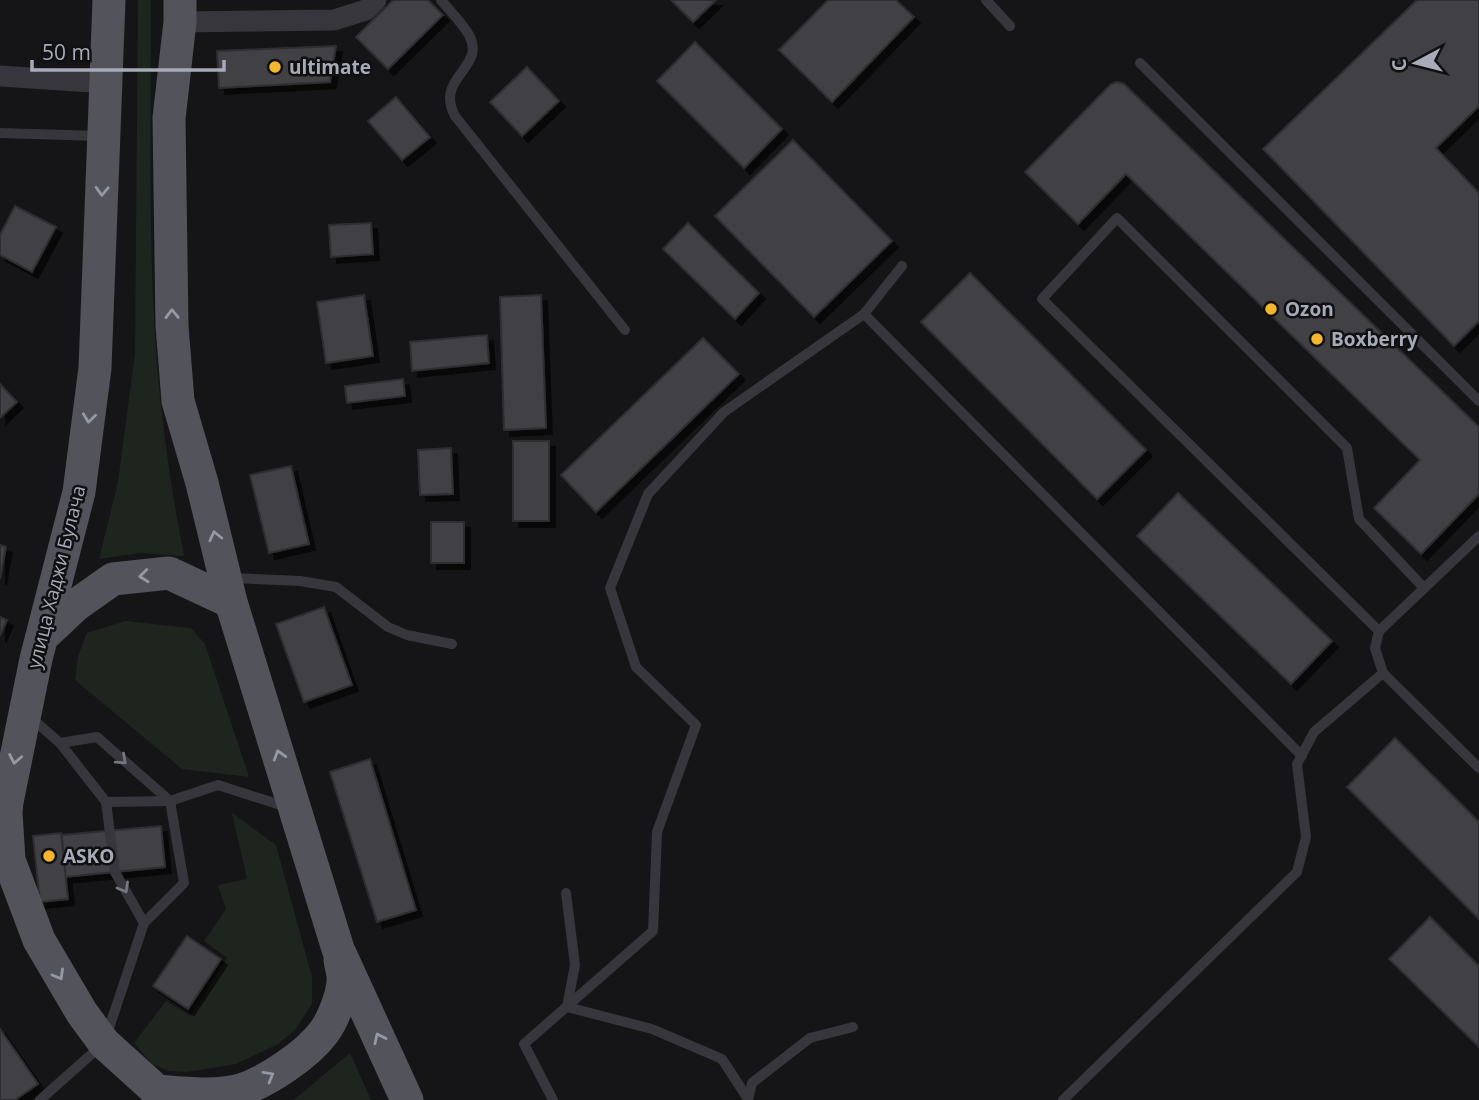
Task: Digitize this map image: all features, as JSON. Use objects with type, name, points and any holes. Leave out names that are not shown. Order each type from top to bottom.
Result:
[{"type":"main road","name":"улица Хаджи Булача","points":[[109,0],[95,368],[90,411],[79,492],[36,659],[5,813],[4,861],[39,940],[82,1013],[104,1043],[161,1095]]},
{"type":"main road","points":[[180,11],[169,118],[172,326],[178,401],[202,483],[228,590],[338,949],[407,1100]]},
{"type":"main road","points":[[43,637],[76,605],[113,579],[169,573],[228,590]]},
{"type":"main road","points":[[161,1095],[240,1090],[270,1077],[305,1051],[325,1031],[335,1009],[343,982],[338,949]]},
{"type":"street","points":[[180,11],[334,20],[366,10],[376,0]]},
{"type":"street","points":[[0,76],[107,83]]},
{"type":"lane","points":[[441,0],[470,36],[472,49],[470,61],[450,89],[448,103],[454,116],[625,330]]},
{"type":"lane","points":[[986,0],[1010,26]]},
{"type":"lane","points":[[1140,63],[1479,401]]},
{"type":"lane","points":[[0,133],[104,136]]},
{"type":"lane","points":[[1379,631],[1042,299],[1117,218],[1347,448],[1359,519],[1424,588]]},
{"type":"lane","points":[[553,1100],[524,1044],[653,932],[657,832],[696,725],[636,667],[610,588],[648,494],[724,412],[864,314],[902,266]]},
{"type":"lane","points":[[864,314],[1302,755]]},
{"type":"lane","points":[[1479,536],[1379,631],[1375,648],[1383,673],[1479,768]]},
{"type":"lane","points":[[228,590],[300,581],[336,587],[388,627],[407,635],[452,644]]},
{"type":"lane","points":[[1063,1100],[1297,872],[1306,837],[1297,764],[1314,732],[1383,673]]},
{"type":"lane","points":[[25,713],[60,743],[106,802],[116,873],[144,923]]},
{"type":"lane","points":[[40,1100],[104,1043],[144,923],[184,883],[170,802],[97,737],[60,743]]},
{"type":"lane","points":[[106,802],[170,802],[219,785],[296,810]]},
{"type":"lane","points":[[566,893],[575,965],[566,1007]]},
{"type":"lane","points":[[566,1007],[652,1029],[722,1059],[748,1100]]},
{"type":"lane","points":[[748,1100],[752,1083],[810,1038],[853,1027]]},
{"type":"shaded area","points":[[138,0],[151,0],[153,307],[167,454],[184,556],[141,553],[99,559],[118,482],[135,353]]},
{"type":"shaded area","points":[[125,621],[191,628],[205,644],[249,777],[182,769],[75,680],[78,656],[87,633]]},
{"type":"shaded area","points":[[232,813],[276,845],[312,977],[312,1004],[295,1030],[278,1044],[236,1064],[187,1072],[169,1071],[152,1064],[134,1043],[166,1001],[191,1016],[227,958],[204,941],[226,909],[218,885],[247,879]]},
{"type":"shaded area","points":[[350,1053],[371,1100],[293,1100],[295,1099]]},
{"type":"building","points":[[393,0],[428,0],[443,15],[388,69],[356,37]]},
{"type":"building","points":[[671,0],[716,0],[693,22]]},
{"type":"building","points":[[828,0],[896,0],[914,17],[832,102],[779,50]]},
{"type":"building","points":[[1417,0],[1479,0],[1479,106],[1436,148],[1479,193],[1479,321],[1454,346],[1263,149]]},
{"type":"building","points":[[695,42],[782,129],[744,168],[657,81]]},
{"type":"building","name":"ultimate","points":[[336,46],[330,82],[219,88],[217,51]]},
{"type":"building","points":[[527,67],[559,101],[522,136],[490,102]]},
{"type":"building","points":[[1111,84],[1124,84],[1479,427],[1479,494],[1421,554],[1374,508],[1420,460],[1126,174],[1078,224],[1025,172]]},
{"type":"building","points":[[396,97],[430,137],[402,160],[368,121]]},
{"type":"building","points":[[793,140],[892,241],[814,317],[715,216]]},
{"type":"building","points":[[15,206],[56,227],[32,272],[0,255],[0,235]]},
{"type":"building","points":[[371,223],[373,254],[331,257],[329,225]]},
{"type":"building","points":[[688,223],[759,293],[735,319],[663,249]]},
{"type":"building","points":[[970,273],[1146,450],[1097,499],[921,322]]},
{"type":"building","points":[[364,295],[373,356],[326,363],[317,302]]},
{"type":"building","points":[[541,295],[546,428],[504,430],[500,297]]},
{"type":"building","points":[[487,335],[489,363],[412,371],[410,342]]},
{"type":"building","points":[[703,338],[739,374],[596,512],[561,475]]},
{"type":"building","points":[[403,379],[405,396],[347,403],[345,386]]},
{"type":"building","points":[[0,384],[17,402],[0,418]]},
{"type":"building","points":[[513,441],[549,441],[549,521],[513,521]]},
{"type":"building","points":[[451,448],[453,494],[420,495],[418,450]]},
{"type":"building","points":[[291,466],[309,544],[269,553],[250,475]]},
{"type":"building","points":[[1178,493],[1332,641],[1291,684],[1137,536]]},
{"type":"building","points":[[431,522],[464,522],[464,563],[431,563]]},
{"type":"building","points":[[0,545],[6,547],[0,579]]},
{"type":"building","points":[[324,607],[352,685],[304,702],[276,624]]},
{"type":"building","points":[[0,617],[7,620],[0,636]]},
{"type":"building","points":[[1395,738],[1479,822],[1479,919],[1347,787]]},
{"type":"building","points":[[370,759],[416,910],[377,922],[330,772]]},
{"type":"building","points":[[161,826],[165,867],[65,877],[62,835]]},
{"type":"building","name":"ASKO","points":[[61,833],[68,899],[40,902],[33,836]]},
{"type":"building","points":[[1430,917],[1479,966],[1479,1047],[1389,959]]},
{"type":"building","points":[[187,936],[221,959],[188,1009],[153,986]]},
{"type":"building","points":[[0,1029],[38,1084],[15,1100],[0,1100]]},
{"type":"place","name":"ultimate","points":[[275,67]]},
{"type":"place","name":"Ozon","points":[[1271,309]]},
{"type":"place","name":"Boxberry","points":[[1317,339]]},
{"type":"place","name":"ASKO","points":[[49,856]]}]
